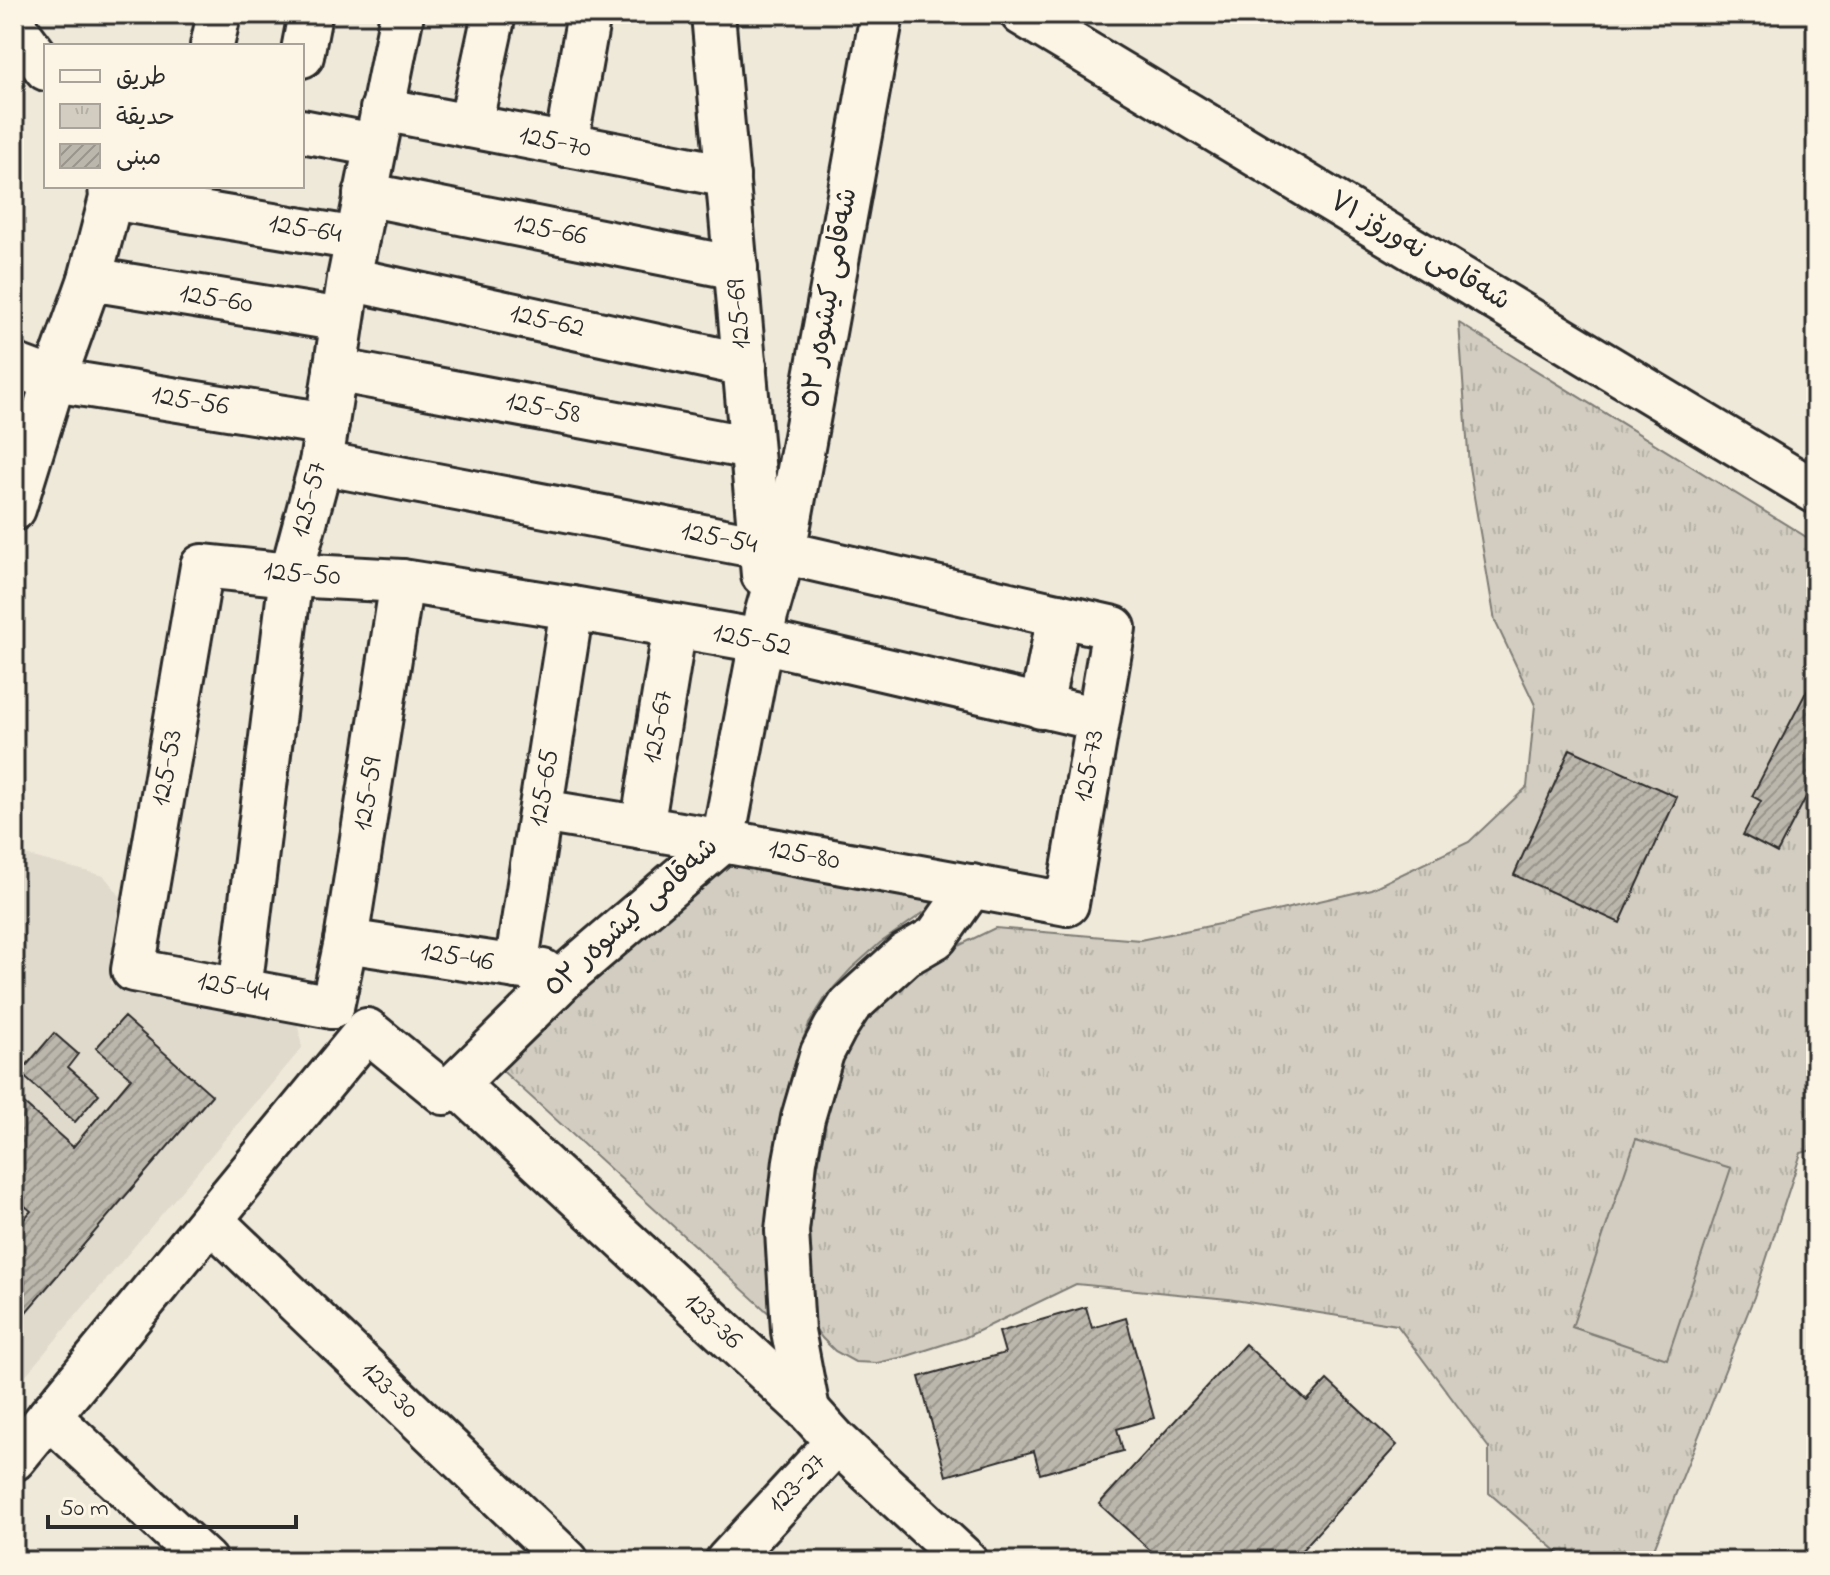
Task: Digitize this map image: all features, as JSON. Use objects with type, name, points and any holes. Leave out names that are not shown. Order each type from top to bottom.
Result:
[{"type":"street","points":[[212,44],[219,14]]},
{"type":"street","points":[[304,46],[310,14]]},
{"type":"street","name":"125-57","points":[[240,990],[291,575],[324,443],[353,259],[402,14]]},
{"type":"street","points":[[470,126],[494,14]]},
{"type":"street","points":[[566,145],[589,14]]},
{"type":"street","name":"125-69","points":[[713,14],[751,448],[772,549],[764,628]]},
{"type":"street","name":"شەقامی کیشوەر ٥٣","points":[[772,549],[882,14]]},
{"type":"street","name":"شەقامی نەورۆز ٧١","points":[[1022,14],[1816,492]]},
{"type":"street","points":[[14,26],[44,66]]},
{"type":"street","name":"125-70","points":[[304,131],[470,126],[728,176]]},
{"type":"street","points":[[14,509],[54,380],[90,279],[110,192]]},
{"type":"street","name":"125-64","points":[[110,192],[353,259]]},
{"type":"street","name":"125-66","points":[[365,194],[736,268]]},
{"type":"street","name":"125-62","points":[[353,259],[745,365]]},
{"type":"street","name":"125-60","points":[[90,279],[342,320]]},
{"type":"street","name":"125-56","points":[[14,365],[54,380],[324,443]]},
{"type":"street","name":"125-58","points":[[335,370],[751,448]]},
{"type":"street","name":"125-54","points":[[324,443],[1114,628]]},
{"type":"street","name":"125-50","points":[[202,566],[402,581]]},
{"type":"street","name":"125-53","points":[[133,970],[202,566]]},
{"type":"street","name":"125-52","points":[[402,581],[675,626],[764,628],[1041,707],[1098,719]]},
{"type":"street","name":"125-59","points":[[332,1007],[346,941],[402,581]]},
{"type":"street","name":"125-65","points":[[516,967],[572,608]]},
{"type":"street","points":[[1041,707],[1059,615]]},
{"type":"street","name":"125-67","points":[[642,828],[675,626]]},
{"type":"street","name":"شەقامی کیشوەر ٥٣","points":[[456,1084],[568,974],[723,841],[764,628]]},
{"type":"street","name":"125-73","points":[[1067,904],[1114,628]]},
{"type":"street","name":"125-80","points":[[541,811],[1067,904]]},
{"type":"street","points":[[808,1410],[793,1331],[787,1231],[803,1118],[822,1053],[850,1005],[905,955],[936,937],[972,886]]},
{"type":"street","name":"125-46","points":[[346,941],[568,974]]},
{"type":"street","name":"125-44","points":[[133,970],[332,1007]]},
{"type":"street","points":[[332,1007],[351,1049]]},
{"type":"street","points":[[14,1459],[367,1030],[444,1093],[456,1084]]},
{"type":"street","name":"123-36","points":[[456,1084],[966,1561]]},
{"type":"street","name":"123-30","points":[[211,1220],[543,1553]]},
{"type":"street","points":[[49,1416],[205,1561]]},
{"type":"street","name":"123-27","points":[[727,1561],[837,1442]]},
{"type":"shaded area","points":[[14,852],[104,876],[125,902],[110,984],[296,1014],[302,1048],[14,1389]]},
{"type":"green space","points":[[1459,323],[1816,543],[1816,1149],[1801,1153],[1754,1297],[1649,1561],[1568,1561],[1489,1493],[1489,1448],[1397,1325],[1228,1299],[1076,1284],[964,1338],[877,1363],[855,1362],[835,1351],[810,1321],[805,1260],[810,1210],[829,1105],[852,1033],[892,986],[954,948],[995,928],[1140,940],[1371,889],[1469,842],[1527,787],[1535,705],[1495,621],[1469,467]]},
{"type":"green space","points":[[732,854],[946,897],[880,943],[851,969],[827,995],[809,1024],[788,1088],[774,1165],[773,1317],[496,1065]]},
{"type":"green space","points":[[1636,1139],[1731,1168],[1667,1359],[1572,1327]]},
{"type":"building","points":[[1816,673],[1816,778],[1777,853],[1743,835],[1761,801],[1752,796]]},
{"type":"building","points":[[1570,749],[1677,797],[1620,923],[1514,875]]},
{"type":"building","points":[[124,1017],[212,1095],[14,1326],[14,1230],[31,1211],[14,1197],[14,1095],[73,1147],[131,1078],[96,1048]]},
{"type":"building","points":[[54,1033],[78,1054],[68,1067],[99,1094],[75,1122],[20,1073]]},
{"type":"building","points":[[1086,1307],[1092,1328],[1126,1318],[1154,1418],[1117,1429],[1123,1451],[1040,1474],[1034,1451],[946,1476],[919,1377],[1005,1353],[999,1332]]},
{"type":"building","points":[[1245,1344],[1307,1401],[1327,1380],[1397,1445],[1292,1561],[1162,1561],[1099,1504]]}]
